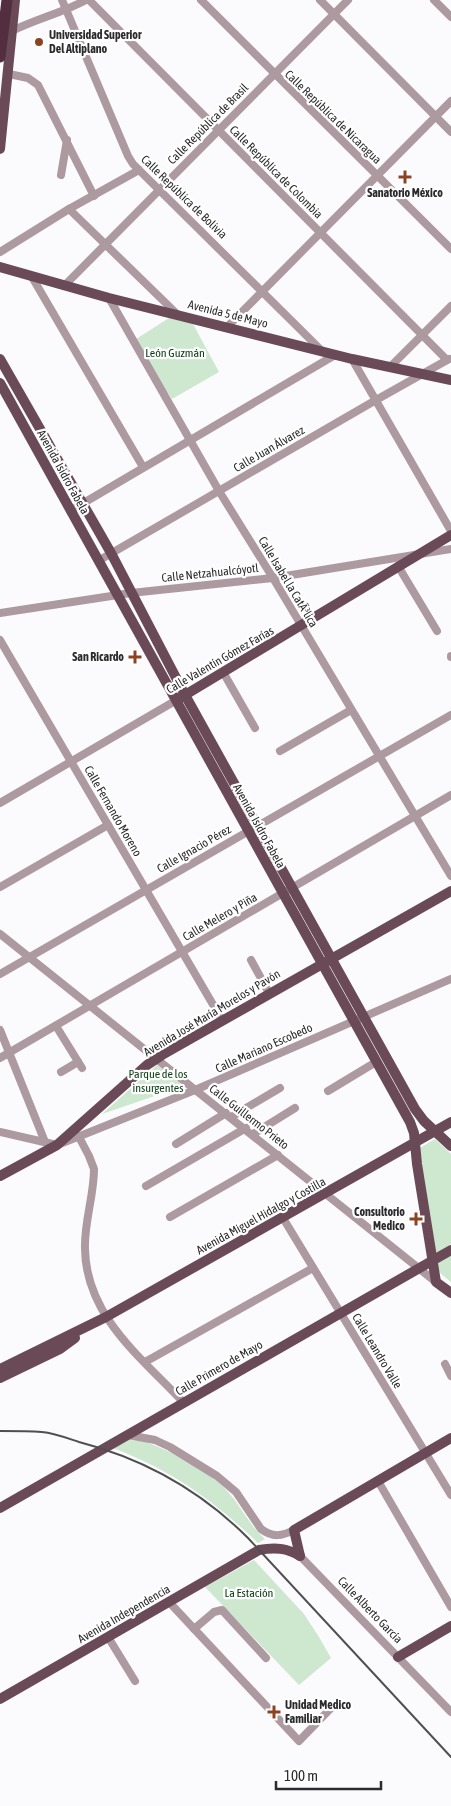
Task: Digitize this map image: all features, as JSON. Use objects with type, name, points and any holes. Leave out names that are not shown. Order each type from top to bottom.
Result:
[{"type":"highway","points":[[0,57],[8,3]]},
{"type":"main road","points":[[0,149],[16,0]]},
{"type":"main road","name":"Avenida 5 de Mayo","points":[[0,267],[32,278],[227,328],[352,359],[451,380]]},
{"type":"main road","name":"Avenida Isidro Fabela","points":[[0,360],[111,553],[185,694],[419,1115],[451,1146]]},
{"type":"main road","name":"Avenida Isidro Fabela","points":[[0,383],[410,1122],[414,1133],[417,1164],[436,1282]]},
{"type":"main road","name":"Calle Valentín Gómez Farías","points":[[175,701],[451,535]]},
{"type":"main road","name":"Avenida José María Morelos y Pavón","points":[[0,1176],[57,1145],[156,1059],[451,891]]},
{"type":"main road","name":"Avenida Miguel Hidalgo y Costilla","points":[[0,1369],[106,1318],[451,1122]]},
{"type":"main road","name":"Calle Primero de Mayo","points":[[0,1508],[451,1250]]},
{"type":"main road","points":[[436,1282],[451,1293]]},
{"type":"main road","name":"Avenida Miguel Hidalgo y Costilla","points":[[0,1378],[60,1348],[76,1338],[82,1330]]},
{"type":"main road","points":[[300,1556],[290,1532],[451,1438]]},
{"type":"main road","name":"Calle Alberto García","points":[[259,1550],[284,1549],[300,1556]]},
{"type":"main road","name":"Avenida Independencia","points":[[0,1698],[259,1550]]},
{"type":"main road","points":[[398,1657],[451,1626]]},
{"type":"street","name":"Calle República de Bolivia","points":[[62,0],[128,156],[139,170],[324,352]]},
{"type":"street","points":[[12,31],[88,0]]},
{"type":"street","name":"Calle República de Colombia","points":[[88,0],[422,336],[449,359]]},
{"type":"street","name":"Calle República de Nicaragua","points":[[201,0],[274,75],[451,249]]},
{"type":"street","points":[[320,0],[451,132]]},
{"type":"street","name":"Calle República de Brasil","points":[[64,286],[348,0]]},
{"type":"street","points":[[434,0],[451,17]]},
{"type":"street","points":[[9,74],[28,78],[38,85],[94,196]]},
{"type":"street","points":[[227,328],[262,290],[451,101]]},
{"type":"street","points":[[61,176],[67,140]]},
{"type":"street","points":[[0,252],[69,209],[139,170]]},
{"type":"street","points":[[69,209],[177,314]]},
{"type":"street","points":[[32,278],[143,466]]},
{"type":"street","name":"Calle Isabel la CatÃ³lica","points":[[109,298],[219,491],[451,876]]},
{"type":"street","points":[[391,366],[451,306]]},
{"type":"street","points":[[70,511],[143,466],[335,354]]},
{"type":"street","points":[[352,359],[451,531]]},
{"type":"street","name":"Calle Juan Álvarez","points":[[98,561],[449,359]]},
{"type":"street","name":"Calle Netzahualcóyotl","points":[[0,613],[131,593],[273,578],[451,549]]},
{"type":"street","points":[[398,566],[437,631]]},
{"type":"street","name":"Calle Fernando Moreno","points":[[0,640],[222,1020]]},
{"type":"street","points":[[223,672],[256,728]]},
{"type":"street","name":"Calle Valentín Gómez Farías","points":[[0,803],[175,701]]},
{"type":"street","points":[[280,751],[351,710]]},
{"type":"street","name":"Calle Ignacio Pérez","points":[[0,974],[451,715]]},
{"type":"street","name":"Calle Melero y Piña","points":[[0,1058],[451,794]]},
{"type":"street","points":[[0,887],[108,825]]},
{"type":"street","name":"Calle Guillermo Prieto","points":[[0,934],[156,1059],[246,1128],[436,1282]]},
{"type":"street","points":[[251,960],[269,993]]},
{"type":"street","name":"Calle Mariano Escobedo","points":[[57,1145],[196,1090],[451,980]]},
{"type":"street","points":[[56,1026],[80,1065],[60,1072]]},
{"type":"street","points":[[0,1030],[45,1142]]},
{"type":"street","points":[[328,1091],[376,1062]]},
{"type":"street","points":[[176,1144],[280,1088]]},
{"type":"street","points":[[253,1134],[295,1108]]},
{"type":"street","points":[[146,1186],[246,1128]]},
{"type":"street","points":[[0,1132],[57,1145]]},
{"type":"street","points":[[79,1137],[94,1169],[85,1240],[87,1272],[93,1294],[106,1318],[183,1402]]},
{"type":"street","points":[[170,1217],[278,1154]]},
{"type":"street","name":"Calle Leandro Valle","points":[[283,1218],[451,1495]]},
{"type":"street","points":[[145,1362],[314,1268]]},
{"type":"street","points":[[444,1364],[451,1376]]},
{"type":"street","points":[[128,1435],[155,1440],[196,1462],[217,1476],[236,1492],[261,1529],[274,1536],[290,1532]]},
{"type":"street","points":[[378,1481],[451,1607]]},
{"type":"street","name":"Calle Alberto García","points":[[300,1556],[451,1712]]},
{"type":"street","points":[[169,1602],[298,1741],[335,1704]]},
{"type":"street","points":[[194,1629],[217,1610],[224,1611],[266,1658]]},
{"type":"street","points":[[108,1637],[135,1680]]},
{"type":"green space","name":"León Guzmán","points":[[169,318],[193,324],[219,372],[172,399],[133,341]]},
{"type":"green space","name":"Parque de los insurgentes","points":[[157,1065],[184,1086],[102,1114]]},
{"type":"green space","points":[[435,1139],[451,1154],[451,1244],[436,1254],[418,1149]]},
{"type":"green space","points":[[451,1255],[451,1282],[437,1268],[439,1261]]},
{"type":"green space","points":[[128,1440],[142,1441],[160,1447],[214,1479],[229,1493],[265,1539],[258,1543],[225,1513],[191,1488],[155,1466],[113,1448]]},
{"type":"green space","name":"La Estación","points":[[254,1560],[304,1614],[331,1658],[299,1685],[205,1587]]},
{"type":"railway","points":[[0,1431],[47,1433],[126,1457],[170,1478],[211,1505],[248,1538],[451,1757]]},
{"type":"place","name":"Universidad Superior Del Altiplano","points":[[39,42]]},
{"type":"place","name":"Sanatorio México","points":[[405,177]]},
{"type":"place","name":"San Ricardo","points":[[135,657]]},
{"type":"place","name":"Consultorio Medico","points":[[416,1219]]},
{"type":"place","name":"Unidad Medico Familiar","points":[[274,1712]]}]
